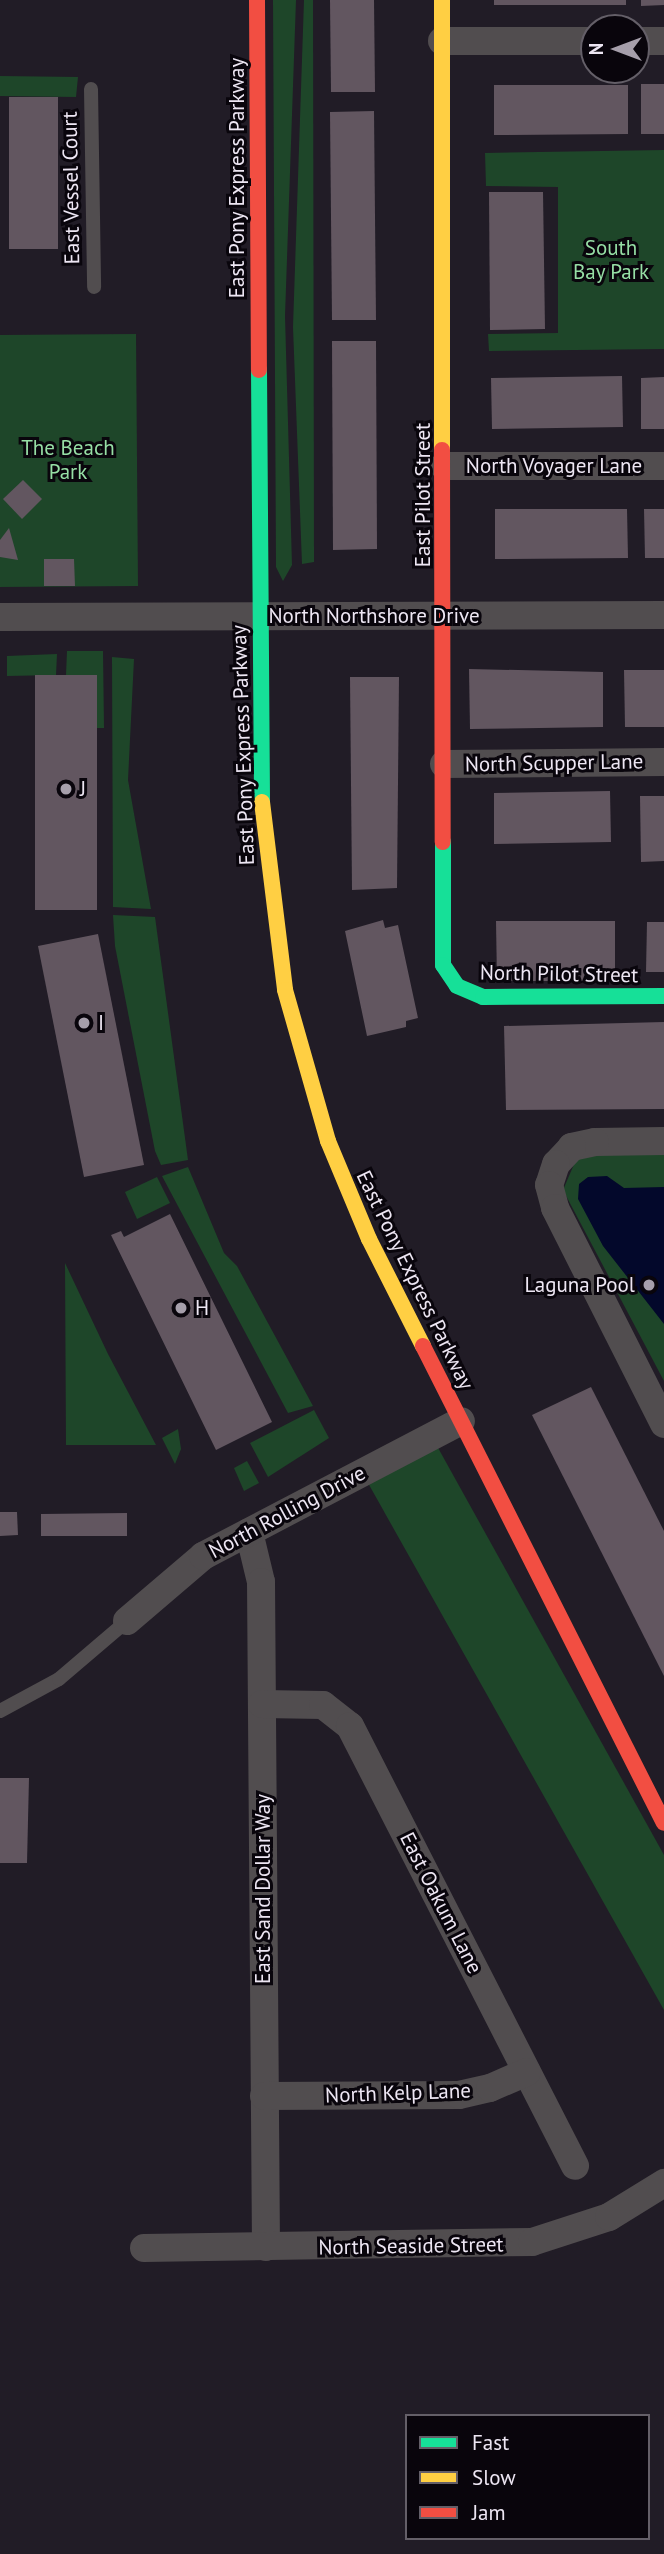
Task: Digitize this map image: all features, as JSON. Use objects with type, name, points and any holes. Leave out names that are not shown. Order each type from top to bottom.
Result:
[{"type":"main road","name":"East Pony Express Parkway","points":[[257,0],[260,616],[264,845],[276,939],[297,1041],[347,1191],[664,1824]]},
{"type":"main road","name":"East Pilot Street","points":[[442,0],[445,617],[443,965],[457,986]]},
{"type":"main road","name":"North Pilot Street","points":[[457,986],[483,997],[664,996]]},
{"type":"street","points":[[442,41],[580,41]]},
{"type":"street","name":"North Voyager Lane","points":[[444,466],[664,466]]},
{"type":"street","name":"North Northshore Drive","points":[[0,617],[664,615]]},
{"type":"street","name":"North Scupper Lane","points":[[444,764],[664,762]]},
{"type":"street","points":[[664,1141],[584,1143],[556,1164],[549,1185],[555,1208],[664,1424]]},
{"type":"street","name":"North Rolling Drive","points":[[127,1621],[181,1571],[249,1532],[461,1421]]},
{"type":"street","name":"East Sand Dollar Way","points":[[249,1532],[261,1568],[266,2248]]},
{"type":"street","name":"East Oakum Lane","points":[[262,1704],[323,1705],[350,1726],[575,2166]]},
{"type":"street","name":"North Kelp Lane","points":[[264,2096],[459,2095],[490,2088],[527,2071]]},
{"type":"street","name":"North Seaside Street","points":[[144,2248],[532,2242],[610,2217],[664,2183]]},
{"type":"lane","name":"East Vessel Court","points":[[91,89],[94,287]]},
{"type":"lane","points":[[0,1711],[59,1679],[127,1621]]},
{"type":"green space","points":[[273,0],[296,0],[285,316],[292,565],[283,581],[276,567]]},
{"type":"green space","points":[[304,0],[313,0],[314,562],[302,564],[293,327]]},
{"type":"green space","points":[[0,76],[78,77],[76,97],[0,96]]},
{"type":"green space","name":"South Bay Park","points":[[664,150],[664,349],[489,351],[488,334],[558,333],[558,187],[486,186],[485,153]]},
{"type":"green space","name":"The Beach Park","points":[[136,334],[138,586],[0,587],[0,335]]},
{"type":"green space","points":[[67,651],[103,651],[104,728],[97,728],[66,675]]},
{"type":"green space","points":[[57,654],[56,675],[7,676],[7,656]]},
{"type":"green space","points":[[112,657],[134,659],[128,780],[151,909],[113,907]]},
{"type":"green space","points":[[113,915],[155,917],[188,1160],[161,1165],[155,1151],[115,946]]},
{"type":"green space","points":[[578,1155],[664,1155],[664,1381],[563,1190]]},
{"type":"green space","points":[[188,1167],[224,1253],[237,1266],[313,1406],[288,1413],[162,1176]]},
{"type":"green space","points":[[157,1177],[170,1203],[137,1219],[125,1192]]},
{"type":"green space","points":[[65,1263],[108,1354],[156,1445],[66,1445]]},
{"type":"green space","points":[[314,1410],[329,1438],[268,1477],[250,1443]]},
{"type":"green space","points":[[178,1429],[181,1449],[175,1464],[162,1438]]},
{"type":"green space","points":[[437,1446],[664,1855],[664,2010],[368,1483]]},
{"type":"green space","points":[[247,1461],[259,1483],[244,1491],[234,1468]]},
{"type":"water","name":"Laguna Pool","points":[[607,1176],[624,1188],[664,1187],[664,1324],[603,1246],[578,1199],[579,1184],[588,1177]]},
{"type":"building","points":[[330,0],[374,0],[375,92],[331,92]]},
{"type":"building","points":[[494,0],[626,0],[626,5],[494,5]]},
{"type":"building","points":[[641,0],[664,0],[664,5],[641,6]]},
{"type":"building","points":[[641,84],[664,84],[664,134],[641,134]]},
{"type":"building","points":[[494,85],[628,85],[628,134],[494,135]]},
{"type":"building","points":[[9,97],[58,97],[58,249],[9,249]]},
{"type":"building","points":[[374,111],[376,320],[332,320],[330,112]]},
{"type":"building","points":[[489,192],[543,192],[545,329],[490,330]]},
{"type":"building","points":[[332,341],[376,341],[377,549],[333,550]]},
{"type":"building","points":[[622,376],[623,427],[492,429],[491,378]]},
{"type":"building","points":[[664,377],[664,429],[641,429],[641,378]]},
{"type":"building","points":[[23,480],[42,499],[22,519],[3,499]]},
{"type":"building","points":[[495,509],[627,509],[628,558],[495,559]]},
{"type":"building","points":[[644,509],[664,509],[664,558],[645,558]]},
{"type":"building","points":[[9,528],[18,560],[0,557],[0,540]]},
{"type":"building","points":[[44,559],[74,559],[75,586],[44,586]]},
{"type":"building","points":[[469,669],[603,672],[603,727],[470,729]]},
{"type":"building","points":[[624,670],[664,670],[664,727],[625,727]]},
{"type":"building","name":"J","points":[[35,675],[97,675],[97,910],[35,910]]},
{"type":"building","points":[[350,677],[399,677],[397,888],[352,890]]},
{"type":"building","points":[[610,791],[611,842],[494,844],[494,793]]},
{"type":"building","points":[[640,796],[664,796],[664,861],[641,862]]},
{"type":"building","points":[[383,920],[385,928],[398,925],[418,1018],[406,1021],[406,1027],[367,1036],[345,931]]},
{"type":"building","points":[[496,921],[615,921],[615,981],[497,981]]},
{"type":"building","points":[[647,922],[664,922],[664,972],[646,972]]},
{"type":"building","name":"I","points":[[98,934],[144,1165],[84,1177],[38,946]]},
{"type":"building","points":[[664,1022],[664,1109],[506,1110],[504,1026]]},
{"type":"building","name":"H","points":[[170,1214],[272,1422],[216,1450],[111,1235],[121,1231],[124,1237]]},
{"type":"building","points":[[591,1387],[664,1531],[664,1676],[532,1415]]},
{"type":"building","points":[[0,1512],[17,1512],[18,1535],[0,1536]]},
{"type":"building","points":[[127,1513],[127,1536],[41,1536],[41,1514]]},
{"type":"building","points":[[0,1778],[29,1778],[27,1863],[0,1863]]},
{"type":"traffic: fast","points":[[259,370],[262,802]]},
{"type":"traffic: fast","points":[[443,842],[443,965],[457,986],[483,997],[664,996]]},
{"type":"traffic: slow","points":[[442,0],[442,450]]},
{"type":"traffic: slow","points":[[262,802],[285,990],[328,1141],[369,1239],[423,1346]]},
{"type":"traffic: jam","points":[[257,0],[259,370]]},
{"type":"traffic: jam","points":[[442,450],[443,842]]},
{"type":"traffic: jam","points":[[423,1346],[664,1823]]},
{"type":"place","name":"J","points":[[66,789]]},
{"type":"place","name":"I","points":[[84,1023]]},
{"type":"place","name":"Laguna Pool","points":[[649,1285]]},
{"type":"place","name":"H","points":[[181,1308]]}]
